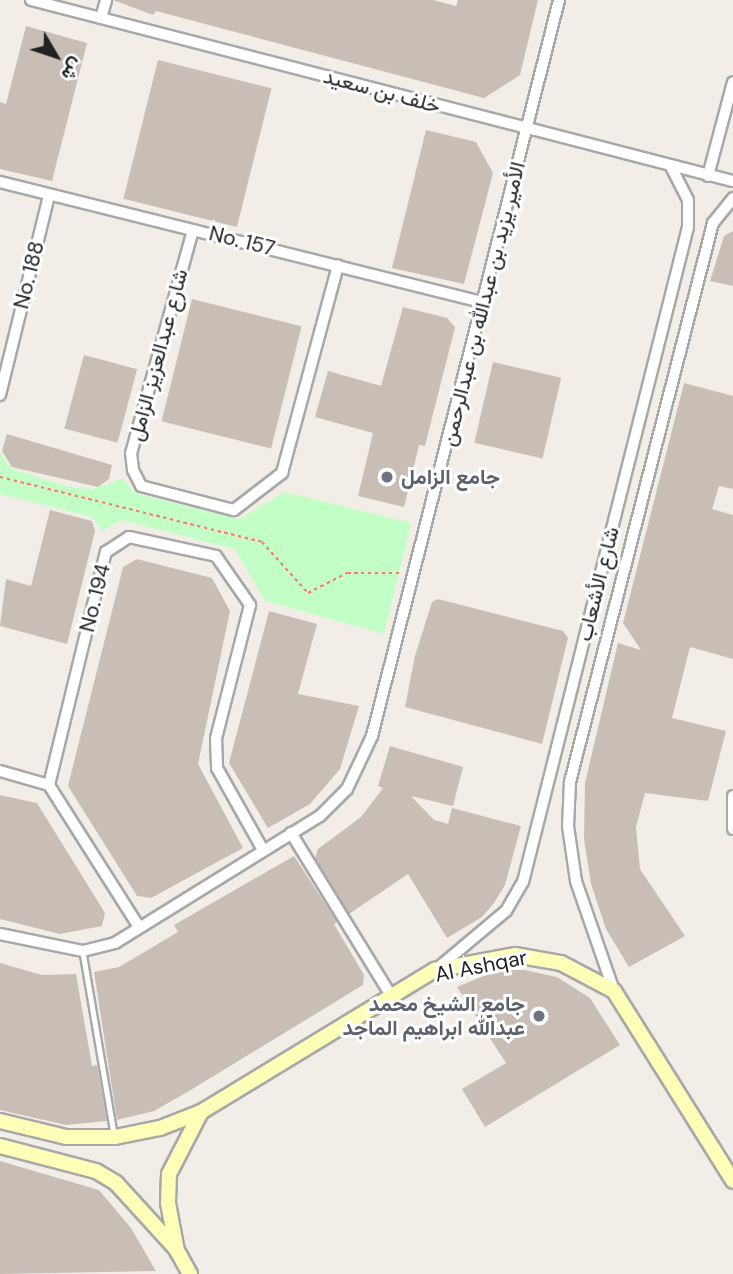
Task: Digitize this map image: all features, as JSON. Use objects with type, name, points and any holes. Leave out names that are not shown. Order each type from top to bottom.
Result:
[{"type":"street","name":"خلف بن سعيد","points":[[31,0],[733,181]]},
{"type":"street","points":[[101,18],[106,0]]},
{"type":"street","name":"الأمير يزيد بن عبدالله بن عبدالرحمن","points":[[0,934],[83,951],[115,943],[320,816],[347,789],[362,763],[414,574],[559,0]]},
{"type":"street","points":[[708,176],[733,82]]},
{"type":"street","name":"شارع الأشعاب","points":[[435,970],[506,911],[523,882],[688,228],[688,200],[671,167]]},
{"type":"street","name":"No. 157","points":[[0,182],[483,302]]},
{"type":"street","name":"No. 188","points":[[0,395],[49,195]]},
{"type":"street","name":"شارع الأشعاب","points":[[614,991],[576,881],[568,826],[570,782],[713,223],[733,198]]},
{"type":"street","name":"شارع عبدالعزيز الزامل","points":[[193,230],[131,453],[133,470],[141,486],[234,510],[282,473],[338,265]]},
{"type":"street","name":"No. 194","points":[[49,785],[106,552],[129,537],[216,556],[250,605],[216,738],[217,768],[263,850]]},
{"type":"street","points":[[0,771],[49,785],[139,926]]},
{"type":"street","points":[[733,796],[733,829]]},
{"type":"street","points":[[291,833],[392,997]]},
{"type":"street","name":"Al Ashqar","points":[[0,1121],[66,1137],[115,1137],[160,1128],[201,1112],[435,970],[515,955],[540,956],[614,991]]},
{"type":"street","points":[[614,991],[733,1181]]},
{"type":"street","points":[[177,1251],[168,1203],[169,1174],[201,1112]]},
{"type":"street","points":[[0,1146],[96,1171],[116,1183],[177,1251],[190,1274]]},
{"type":"lane","points":[[83,951],[115,1137]]},
{"type":"path","points":[[0,477],[262,542],[308,593],[347,573],[414,574]]},
{"type":"green space","points":[[0,453],[11,469],[67,486],[92,490],[123,478],[134,493],[239,519],[285,492],[411,523],[384,634],[265,601],[235,549],[121,520],[103,531],[92,517],[0,494]]},
{"type":"building","points":[[113,0],[433,0],[456,6],[458,0],[538,0],[520,75],[484,98],[156,11],[153,15]]},
{"type":"building","points":[[26,26],[87,43],[52,181],[0,169],[0,102],[6,104]]},
{"type":"building","points":[[158,60],[272,88],[237,227],[123,199]]},
{"type":"building","points":[[426,130],[476,142],[493,173],[464,284],[392,268]]},
{"type":"building","points":[[733,231],[733,286],[710,281],[724,236]]},
{"type":"building","points":[[192,299],[302,326],[271,449],[162,421]]},
{"type":"building","points":[[403,307],[447,318],[455,327],[425,446],[419,445],[404,507],[358,496],[373,433],[315,417],[328,371],[381,386]]},
{"type":"building","points":[[84,355],[137,369],[117,443],[64,428]]},
{"type":"building","points":[[493,362],[561,378],[543,459],[474,443]]},
{"type":"building","points":[[684,383],[733,396],[733,489],[719,486],[712,509],[733,515],[733,659],[690,647],[672,718],[726,731],[708,801],[645,793],[636,827],[640,869],[685,936],[629,967],[606,929],[591,884],[584,839],[585,783],[618,643],[641,650],[623,623]]},
{"type":"building","points":[[7,434],[112,465],[109,479],[98,487],[12,467],[2,451]]},
{"type":"building","points":[[50,510],[92,521],[95,531],[67,644],[0,626],[6,579],[31,586]]},
{"type":"building","points":[[137,559],[212,578],[230,611],[198,764],[243,848],[151,898],[137,896],[68,786],[123,567]]},
{"type":"building","points":[[438,599],[563,631],[568,638],[542,744],[405,707],[415,656],[432,602]]},
{"type":"building","points":[[269,611],[317,624],[298,694],[359,706],[340,769],[310,804],[268,828],[229,763]]},
{"type":"building","points":[[390,746],[463,767],[453,806],[411,796],[434,820],[448,824],[452,808],[521,826],[505,885],[494,903],[482,917],[447,938],[408,874],[349,914],[315,858],[318,849],[361,817],[383,788],[378,786]]},
{"type":"building","points":[[0,795],[37,803],[105,913],[102,926],[60,934],[0,919]]},
{"type":"building","points":[[294,856],[337,922],[334,924],[364,975],[363,985],[154,1111],[117,1120],[94,972],[119,967],[178,932],[174,925]]},
{"type":"building","points":[[0,963],[42,975],[76,974],[92,1066],[97,1065],[107,1121],[66,1125],[0,1110]]},
{"type":"building","name":"جامع الشيخ محمد عبدالله ابراهيم الماجد","points":[[498,970],[525,970],[557,977],[590,998],[620,1045],[485,1127],[462,1089],[506,1063],[457,987]]},
{"type":"building","points":[[0,1161],[99,1190],[131,1228],[156,1271],[0,1274]]},
{"type":"place","name":"جامع الزامل","points":[[387,477]]},
{"type":"place","name":"جامع الشيخ محمد عبدالله ابراهيم الماجد","points":[[539,1016]]}]
